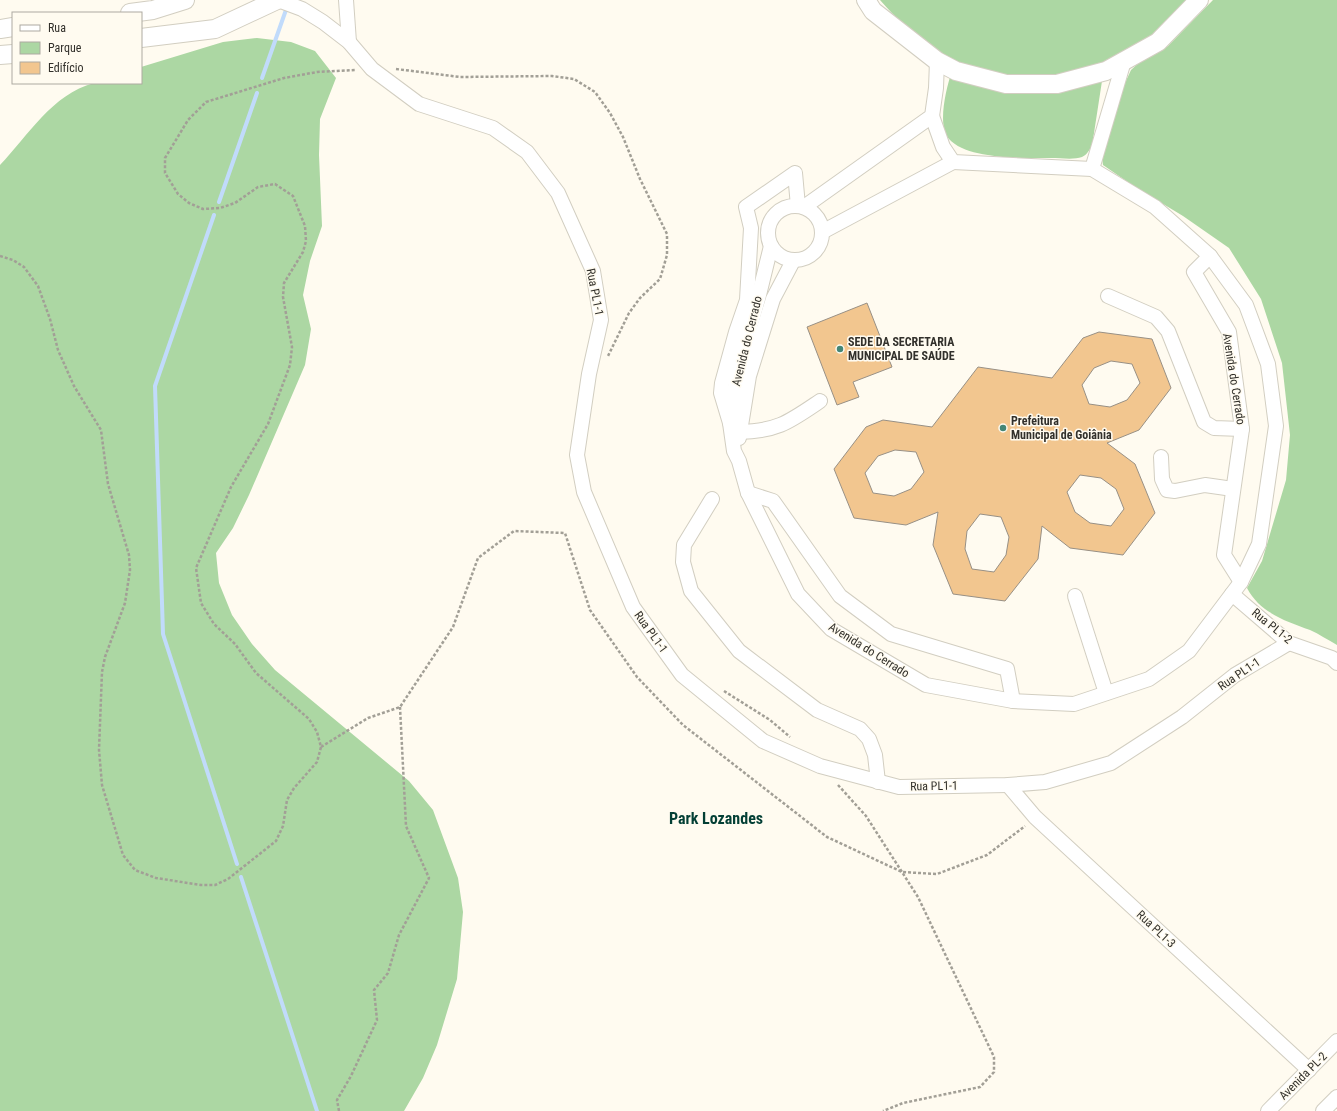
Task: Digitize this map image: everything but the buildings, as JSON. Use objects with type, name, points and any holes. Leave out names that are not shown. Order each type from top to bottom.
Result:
[{"type":"main road","points":[[138,12],[153,10],[185,0]]},
{"type":"main road","points":[[142,38],[215,29],[277,0]]},
{"type":"main road","points":[[866,0],[873,11],[937,61],[956,71],[1006,84],[1057,84],[1106,71],[1158,42],[1199,0]]},
{"type":"main road","points":[[0,29],[12,27]]},
{"type":"main road","points":[[0,55],[12,54]]},
{"type":"street","name":"Rua PL1-1","points":[[277,0],[302,9],[323,22],[349,42],[372,69],[419,104],[493,128],[527,152],[558,193],[593,271],[600,320],[589,374],[577,455],[584,492],[633,608],[682,675],[763,741],[820,766],[899,787],[1008,785],[1045,782],[1111,763],[1182,717],[1235,675],[1289,643]]},
{"type":"street","points":[[346,0],[349,42]]},
{"type":"street","points":[[822,232],[953,162],[943,147],[932,116],[936,88],[937,61]]},
{"type":"street","points":[[1092,169],[1124,61]]},
{"type":"street","points":[[801,207],[932,116]]},
{"type":"street","name":"Avenida do Cerrado","points":[[771,246],[753,299],[737,373],[734,451],[739,460],[748,493],[798,594],[831,629],[926,685],[1013,701],[1074,704],[1149,679],[1189,651],[1241,582],[1259,544],[1276,426],[1268,364],[1246,305],[1210,256],[1155,206],[1092,169],[953,162]]},
{"type":"street","points":[[773,299],[753,299],[751,228],[746,207],[795,173],[801,207]]},
{"type":"street","points":[[789,207],[801,207],[817,217],[822,232],[821,241],[811,256],[803,260],[793,261],[776,253],[771,246],[768,236],[769,226],[773,218],[780,211],[789,207]]},
{"type":"street","name":"Avenida do Cerrado","points":[[1210,256],[1194,272],[1229,332],[1242,429],[1224,555],[1241,582]]},
{"type":"street","name":"Avenida do Cerrado","points":[[735,427],[773,299],[793,261]]},
{"type":"street","points":[[1108,296],[1156,317],[1168,331],[1204,422],[1214,428],[1242,429]]},
{"type":"street","points":[[735,427],[756,431],[787,423],[820,401]]},
{"type":"street","points":[[1161,457],[1162,479],[1167,490],[1175,491],[1205,485],[1233,489]]},
{"type":"street","name":"Avenida do Cerrado","points":[[748,493],[773,501],[840,596],[890,634],[1007,669],[1013,701]]},
{"type":"street","points":[[712,499],[684,545],[683,562],[691,591],[739,651],[817,710],[860,729],[869,739],[875,755],[878,782]]},
{"type":"street","name":"Rua PL1-2","points":[[1232,594],[1289,643],[1332,658],[1337,663]]},
{"type":"street","points":[[1075,596],[1106,693]]},
{"type":"street","name":"Rua PL1-3","points":[[1008,785],[1035,817],[1309,1070]]},
{"type":"street","name":"Avenida PL-2","points":[[1268,1111],[1337,1041]]},
{"type":"street","points":[[1323,1111],[1337,1097]]},
{"type":"path","points":[[0,256],[13,260],[24,267],[38,286],[50,319],[58,350],[70,379],[101,430],[108,484],[129,554],[130,570],[125,603],[105,657],[102,672],[99,750],[102,785],[123,855],[135,870],[156,878],[201,885],[214,885],[228,879],[276,841],[283,826],[287,800],[294,788],[317,762],[321,747],[317,732],[309,719],[256,673],[235,644],[214,624],[201,603],[196,568],[231,487],[268,424],[290,365],[292,347],[283,297],[284,283],[303,252],[306,241],[305,226],[293,196],[275,184],[258,187],[235,202],[220,208],[203,209],[189,203],[178,194],[165,173],[165,158],[188,120],[206,102],[284,78],[317,72],[386,68],[460,77],[552,76],[574,79],[595,92],[610,113],[623,137],[640,179],[667,234],[667,255],[660,279],[640,298],[629,313],[606,362]]},
{"type":"path","points":[[339,1111],[337,1100],[351,1076],[377,1020],[374,990],[388,973],[399,935],[429,878],[406,826],[400,707],[454,627],[478,558],[514,530],[565,533],[590,610],[636,677],[683,725],[828,837],[902,872],[937,874],[987,855],[1035,817]]},
{"type":"path","points":[[718,686],[770,720],[791,738]]},
{"type":"path","points":[[321,747],[368,718],[400,707]]},
{"type":"path","points":[[820,766],[866,816],[918,897],[994,1057],[994,1072],[980,1087],[903,1103],[883,1111]]},
{"type":"green space","points":[[880,0],[1189,0],[1151,37],[1137,47],[1115,59],[1091,67],[1065,73],[1038,76],[1012,75],[986,71],[961,63],[939,52],[923,41],[900,21]]},
{"type":"green space","points":[[1213,0],[1337,0],[1337,645],[1266,610],[1252,597],[1247,588],[1262,561],[1286,480],[1290,435],[1282,363],[1261,299],[1229,248],[1183,216],[1135,187],[1103,165],[1101,150],[1119,96],[1131,70],[1142,60],[1168,46]]},
{"type":"green space","points":[[257,38],[291,42],[315,51],[336,78],[320,119],[319,155],[322,226],[310,261],[303,295],[311,329],[305,365],[249,495],[233,528],[216,553],[219,583],[232,615],[252,644],[275,670],[409,781],[433,810],[458,878],[463,912],[457,979],[437,1045],[423,1078],[404,1111],[0,1111],[0,165],[53,106],[79,88],[91,84],[142,84],[142,67],[223,42]]},
{"type":"green space","points":[[951,74],[1102,81],[1092,146],[1084,156],[1071,159],[1013,158],[969,151],[958,146],[949,139],[945,133],[943,117],[945,98]]},
{"type":"waterway","points":[[262,78],[287,7]]},
{"type":"waterway","points":[[219,202],[257,93]]},
{"type":"waterway","points":[[214,215],[155,386],[163,634],[237,864]]},
{"type":"waterway","points":[[241,877],[317,1111]]},
{"type":"place","name":"SEDE DA SECRETARIA MUNICIPAL DE SAÚDE","points":[[840,349]]},
{"type":"place","name":"Prefeitura Municipal de Goiânia","points":[[1003,428]]},
{"type":"district","name":"Park Lozandes","points":[[716,818]]}]
